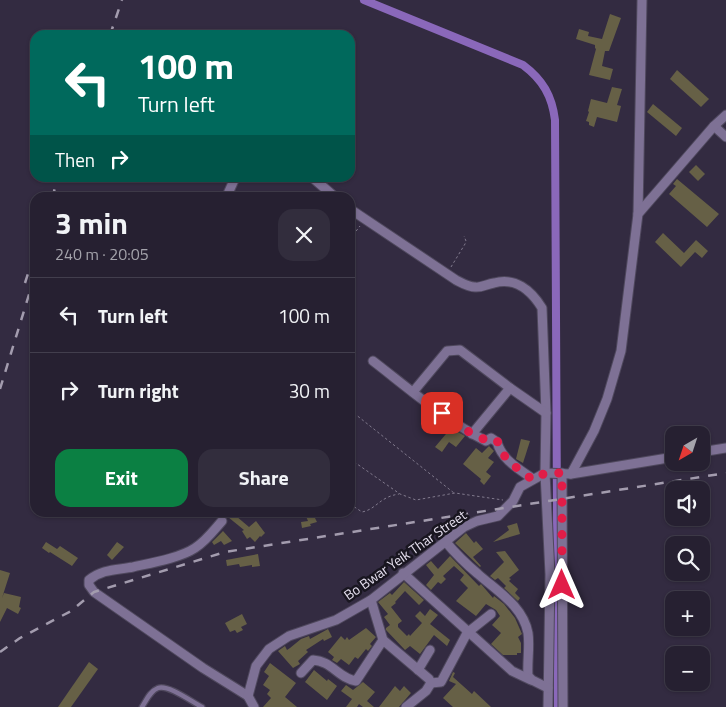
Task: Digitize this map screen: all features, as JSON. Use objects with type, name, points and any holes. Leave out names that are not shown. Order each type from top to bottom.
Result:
[{"type":"street","points":[[548,707],[554,695],[566,474],[594,431],[607,399],[621,351],[638,214],[642,0]]},
{"type":"street","points":[[638,214],[714,126],[726,115]]},
{"type":"street","points":[[714,126],[726,137]]},
{"type":"street","points":[[318,182],[329,192]]},
{"type":"street","points":[[355,212],[468,286],[476,288],[495,282],[507,281],[522,285],[536,298],[542,308],[554,695]]},
{"type":"street","points":[[413,392],[447,351],[460,350],[546,413]]},
{"type":"street","points":[[373,361],[472,434],[486,440],[491,438],[498,442],[500,452],[533,480]]},
{"type":"street","points":[[472,434],[510,388]]},
{"type":"street","points":[[710,451],[726,448]]},
{"type":"street","points":[[548,473],[566,474],[665,458]]},
{"type":"street","name":"Bo Bwar Yeik Thar Street","points":[[248,696],[256,666],[269,649],[289,636],[328,623],[370,600],[446,541],[477,521],[498,516],[513,501],[520,487],[548,473]]},
{"type":"street","points":[[222,521],[196,548],[184,554],[132,567],[103,571],[95,574],[89,580],[89,585],[94,592],[203,668],[248,696],[254,707]]},
{"type":"street","points":[[446,541],[456,554],[511,602],[525,622],[528,634],[528,676],[532,680]]},
{"type":"street","points":[[404,573],[467,633],[512,672],[532,680],[554,695],[563,707]]},
{"type":"street","points":[[370,600],[383,640],[431,682],[441,682],[467,633],[491,614]]},
{"type":"street","points":[[301,673],[313,660],[323,660],[348,680],[356,681],[383,640]]},
{"type":"street","points":[[418,670],[430,650]]},
{"type":"street","points":[[406,707],[426,691],[431,682]]},
{"type":"lane","points":[[142,707],[152,692],[158,688],[165,688],[202,707]]},
{"type":"path","points":[[355,232],[365,219]]},
{"type":"path","points":[[448,274],[465,244],[464,236]]},
{"type":"path","points":[[355,414],[455,493]]},
{"type":"path","points":[[355,462],[400,494],[416,500],[455,493],[513,501]]},
{"type":"path","points":[[355,507],[362,512],[368,511],[383,498],[400,494]]},
{"type":"building","points":[[610,14],[621,18],[609,51],[605,51],[602,66],[613,69],[610,80],[589,75],[596,49],[595,45],[576,39],[579,29],[589,32],[588,36],[602,39]]},
{"type":"building","points":[[677,70],[709,99],[701,107],[670,79]]},
{"type":"building","points":[[612,87],[622,89],[617,105],[621,106],[617,122],[597,117],[594,127],[589,125],[589,122],[586,121],[591,99],[607,103]]},
{"type":"building","points":[[653,104],[682,128],[676,136],[647,112]]},
{"type":"building","points":[[696,165],[705,174],[698,181],[689,172]]},
{"type":"building","points":[[677,179],[719,214],[707,227],[669,194],[676,186],[673,184]]},
{"type":"building","points":[[663,233],[684,253],[696,240],[708,251],[702,258],[695,252],[681,267],[655,242]]},
{"type":"building","points":[[451,428],[465,436],[456,447],[449,442],[442,452],[435,447]]},
{"type":"building","points":[[521,439],[530,441],[523,463],[516,459]]},
{"type":"building","points":[[489,446],[494,451],[488,458],[494,462],[486,472],[491,476],[484,485],[480,481],[481,479],[463,464],[476,448],[482,453]]},
{"type":"building","points":[[228,517],[237,517],[249,527],[256,521],[265,533],[255,542],[250,537],[247,539],[242,531],[244,530]]},
{"type":"building","points":[[306,517],[314,517],[317,522],[302,528],[301,522],[308,521]]},
{"type":"building","points":[[517,523],[520,534],[493,542],[509,530],[507,526]]},
{"type":"building","points":[[223,531],[232,541],[224,545],[221,541],[214,545],[212,542]]},
{"type":"building","points":[[466,533],[474,543],[476,541],[483,549],[473,557],[480,567],[455,543]]},
{"type":"building","points":[[46,542],[57,549],[60,546],[78,558],[72,566],[42,548]]},
{"type":"building","points":[[117,542],[124,547],[112,560],[107,555]]},
{"type":"building","points":[[505,551],[519,570],[509,578],[511,579],[509,581],[518,589],[515,593],[520,598],[518,601],[504,588],[506,586],[498,578],[495,580],[490,576],[504,562],[496,552]]},
{"type":"building","points":[[258,554],[260,566],[240,567],[239,564],[227,566],[226,560]]},
{"type":"building","points":[[450,556],[479,586],[481,584],[493,598],[494,596],[504,604],[515,618],[522,634],[518,637],[521,643],[521,653],[517,653],[517,655],[503,655],[491,644],[501,633],[492,625],[500,616],[496,610],[486,604],[476,616],[456,601],[468,588],[460,580],[464,575],[454,566],[443,576],[446,579],[441,584],[438,582],[431,590],[426,585],[434,575],[426,565],[431,561],[438,569]]},
{"type":"building","points":[[0,570],[10,573],[2,598],[4,593],[21,597],[19,607],[21,608],[18,614],[7,608],[0,622]]},
{"type":"building","points":[[404,582],[424,600],[419,605],[405,591],[391,607],[402,621],[398,624],[398,627],[407,636],[409,634],[410,636],[422,623],[415,616],[420,611],[425,616],[430,609],[438,615],[430,624],[450,640],[447,646],[434,635],[420,654],[410,646],[405,650],[386,630],[390,625],[384,617],[388,614],[378,602],[390,593],[392,595]]},
{"type":"building","points":[[242,614],[247,624],[241,627],[243,630],[237,633],[235,630],[230,632],[225,623]]},
{"type":"building","points":[[366,628],[376,637],[370,644],[372,646],[368,651],[366,649],[358,659],[355,657],[349,665],[341,659],[337,663],[332,660],[334,657],[328,652],[341,636],[345,640],[347,637],[349,640]]},
{"type":"building","points":[[328,629],[332,637],[324,641],[323,639],[306,650],[308,652],[298,661],[300,664],[293,668],[278,651],[285,646],[287,650],[301,639],[309,636],[310,639]]},
{"type":"building","points":[[89,662],[98,669],[71,707],[58,707]]},
{"type":"building","points":[[270,663],[296,683],[285,697],[297,707],[263,707],[271,698],[267,694],[270,690],[263,685],[269,676],[264,672]]},
{"type":"building","points":[[314,670],[327,681],[328,679],[337,686],[327,700],[305,682]]},
{"type":"building","points":[[453,672],[455,673],[453,677],[472,694],[474,691],[491,707],[453,707],[443,698],[456,684],[449,681]]},
{"type":"building","points":[[363,682],[375,692],[367,701],[374,707],[363,707],[359,704],[357,707],[346,707],[352,699],[341,691],[346,685],[353,690]]},
{"type":"building","points":[[395,686],[400,691],[404,686],[411,693],[399,707],[379,707]]},
{"type":"waterway","points":[[364,0],[523,65],[541,83],[552,103],[555,120],[558,707]]},
{"type":"railway","points":[[112,30],[122,0]]},
{"type":"railway","points":[[54,192],[57,182]]},
{"type":"railway","points":[[25,283],[30,268]]},
{"type":"railway","points":[[0,389],[30,291]]},
{"type":"railway","points":[[0,652],[20,638],[71,611],[94,592],[225,552],[726,473]]},
{"type":"route","points":[[442,413],[472,434],[486,440],[491,438],[498,442],[500,452],[533,480],[545,473],[562,473],[562,585]]}]
